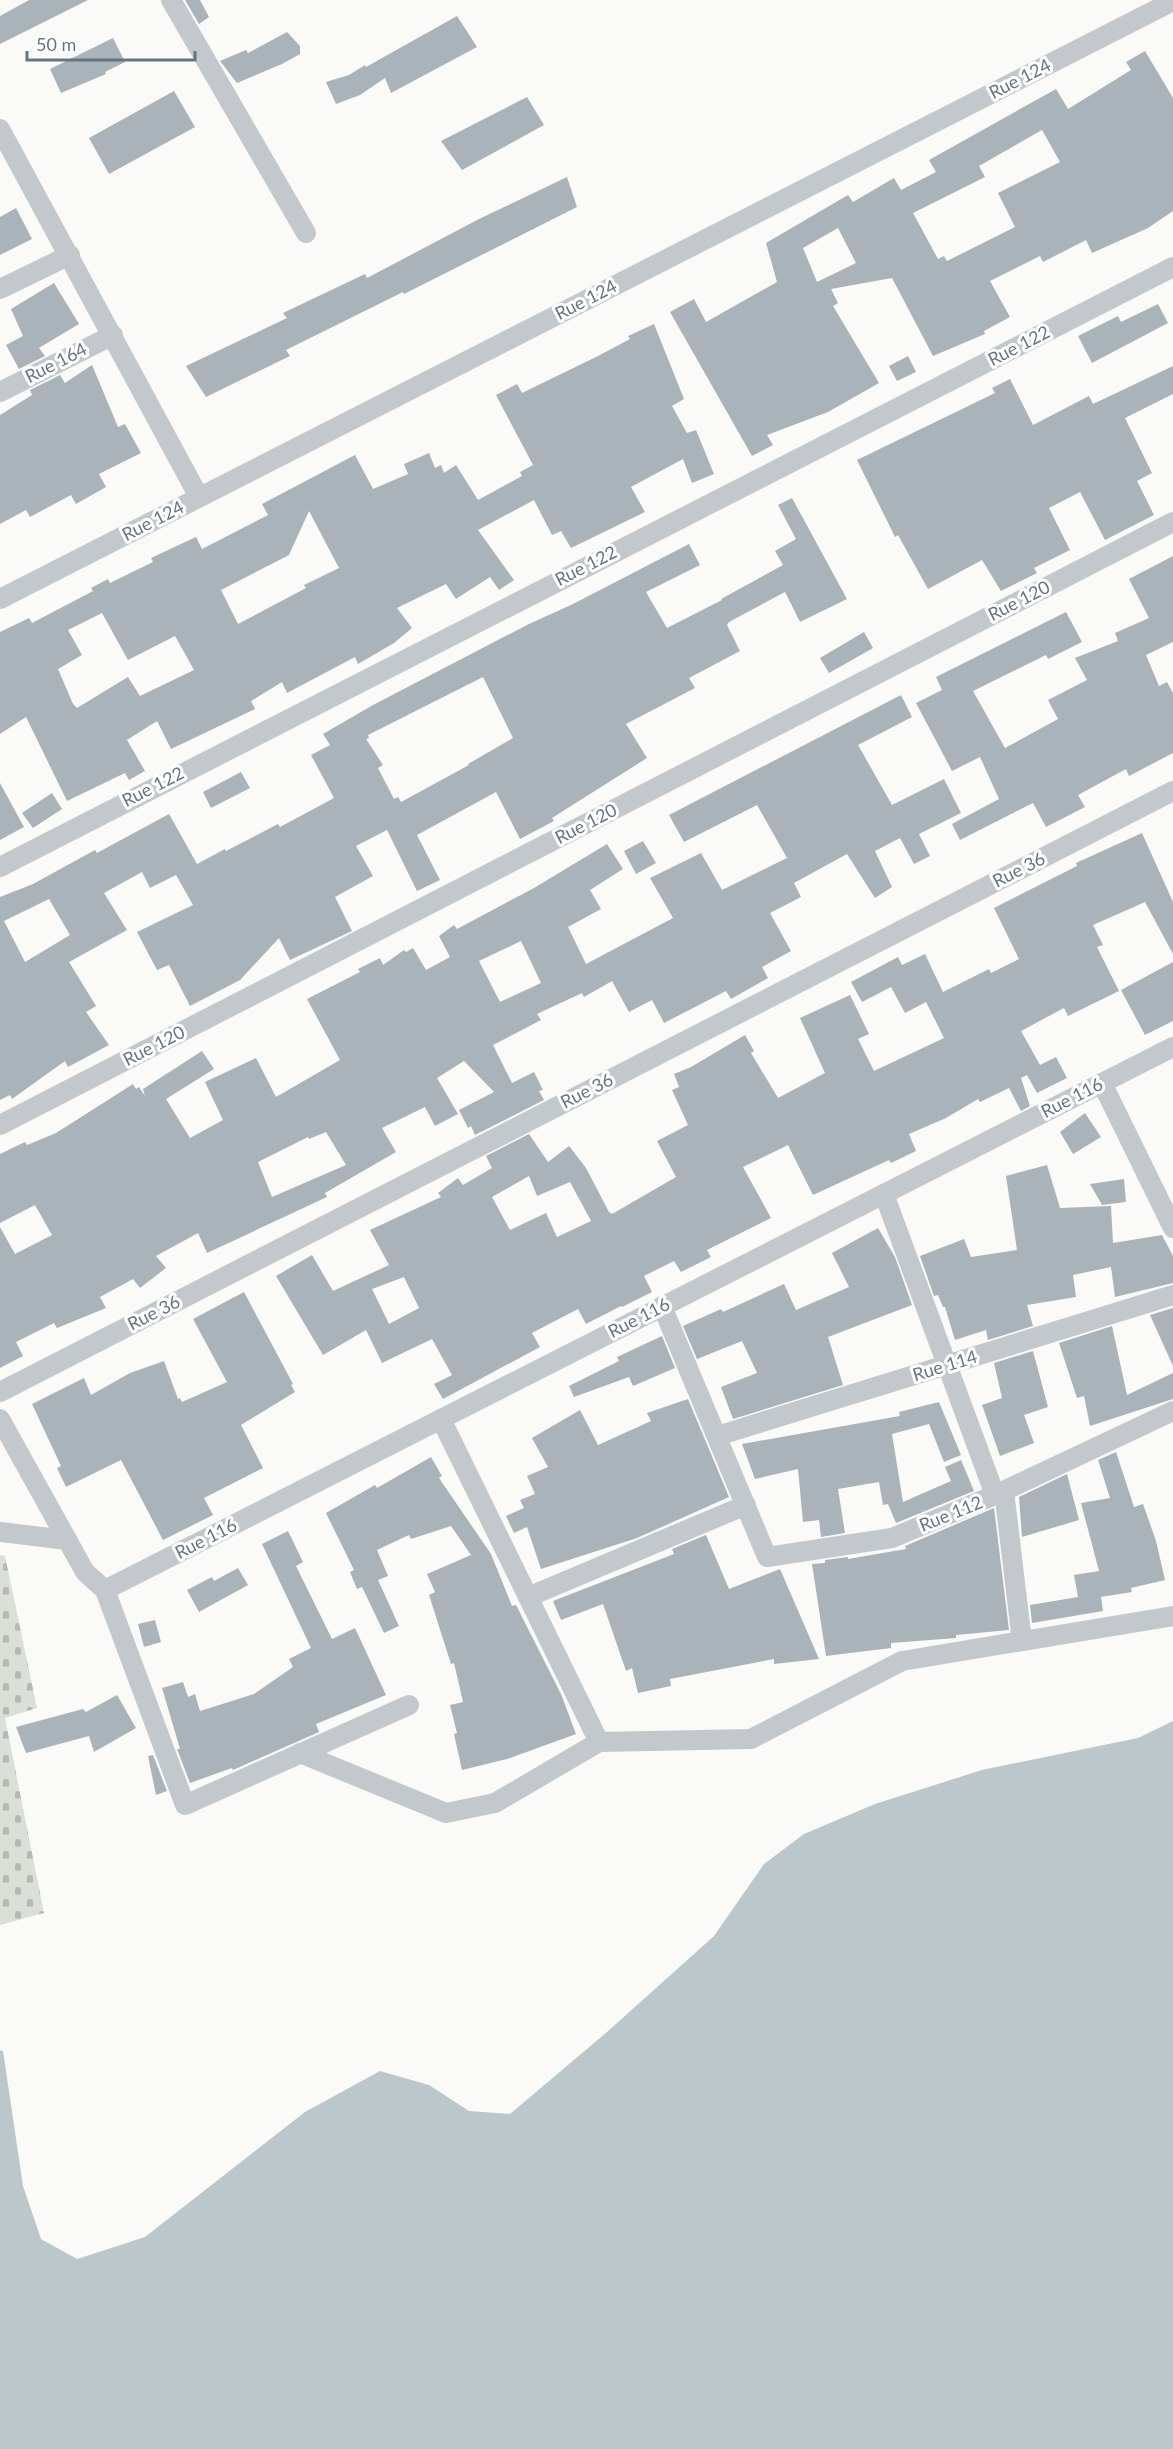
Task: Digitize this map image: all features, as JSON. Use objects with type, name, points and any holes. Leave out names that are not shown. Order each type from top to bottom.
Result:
[{"type":"street","points":[[171,0],[306,233]]},
{"type":"street","name":"Rue 124","points":[[0,599],[1173,1]]},
{"type":"street","points":[[0,129],[199,497]]},
{"type":"street","points":[[0,289],[70,255]]},
{"type":"street","name":"Rue 122","points":[[0,867],[1173,267]]},
{"type":"street","name":"Rue 164","points":[[0,392],[112,335]]},
{"type":"street","name":"Rue 120","points":[[0,1125],[1173,522]]},
{"type":"street","name":"Rue 36","points":[[0,1392],[1173,791]]},
{"type":"street","name":"Rue 116","points":[[105,1590],[1173,1047]]},
{"type":"street","points":[[1102,1083],[1173,1228]]},
{"type":"street","points":[[884,1194],[947,1365],[1000,1493],[1023,1641]]},
{"type":"street","name":"Rue 114","points":[[717,1436],[1173,1295]]},
{"type":"street","name":"Rue 112","points":[[662,1306],[767,1557],[892,1538],[1000,1493],[1173,1411]]},
{"type":"street","points":[[0,1419],[85,1572],[105,1590],[185,1805],[409,1705]]},
{"type":"street","points":[[441,1419],[598,1742]]},
{"type":"street","points":[[528,1597],[746,1505]]},
{"type":"street","points":[[0,1532],[67,1540]]},
{"type":"street","points":[[300,1753],[446,1813],[495,1803],[598,1742],[751,1739],[902,1661],[1173,1616]]},
{"type":"green space","points":[[0,1555],[5,1556],[37,1708],[5,1718],[44,1913],[0,1925]]},
{"type":"shaded area","points":[[1173,1721],[1173,2449],[0,2449],[0,2050],[3,2051],[23,2186],[41,2239],[77,2259],[145,2237],[305,2112],[380,2071],[429,2085],[469,2111],[510,2114],[607,2032],[714,1936],[764,1864],[804,1834],[875,1804],[982,1770],[1138,1738]]},
{"type":"building","points":[[29,0],[88,0],[0,44],[0,16]]},
{"type":"building","points":[[185,0],[200,0],[209,17],[199,24]]},
{"type":"building","points":[[457,16],[477,47],[391,93],[385,78],[360,95],[336,104],[326,82],[349,75],[365,65],[366,67]]},
{"type":"building","points":[[287,32],[300,46],[300,54],[282,64],[237,83],[220,61],[246,50],[248,53]]},
{"type":"building","points":[[113,38],[125,62],[105,72],[106,74],[61,93],[50,69]]},
{"type":"building","points":[[1145,51],[1173,98],[1173,211],[1148,228],[1092,253],[1086,240],[1043,262],[1040,256],[990,281],[1010,317],[984,331],[985,334],[933,356],[892,278],[831,289],[838,303],[833,306],[879,383],[828,412],[767,435],[773,445],[752,456],[670,312],[694,299],[706,322],[777,282],[766,243],[848,195],[853,202],[894,178],[901,190],[936,172],[929,160],[1056,89],[1068,109],[1131,70],[1126,62]],"holes":[[[1042,130],[1060,162],[998,193],[1015,227],[947,261],[944,256],[938,259],[913,213],[985,177],[979,166]],[[838,228],[856,263],[817,282],[803,248]]]},
{"type":"building","points":[[174,91],[195,127],[109,174],[89,138]]},
{"type":"building","points":[[527,97],[544,125],[462,170],[441,141]]},
{"type":"building","points":[[567,177],[577,207],[286,350],[290,356],[206,397],[186,366],[287,318],[283,313],[365,274],[367,278],[479,219]]},
{"type":"building","points":[[16,208],[32,239],[0,255],[0,217]]},
{"type":"building","points":[[54,283],[79,324],[39,348],[45,356],[19,369],[6,345],[23,336],[11,309]]},
{"type":"building","points":[[1158,304],[1168,323],[1092,363],[1078,336],[1118,316],[1121,322]]},
{"type":"building","points":[[654,324],[684,399],[672,406],[687,433],[696,430],[714,474],[692,483],[683,459],[631,487],[645,512],[571,548],[561,531],[552,535],[534,500],[478,530],[514,580],[499,590],[490,577],[456,599],[446,584],[397,608],[412,628],[394,643],[358,664],[355,657],[287,693],[282,682],[251,701],[255,709],[171,749],[157,721],[127,740],[145,771],[129,780],[125,773],[67,801],[26,717],[0,734],[0,632],[29,618],[32,623],[93,591],[91,588],[108,579],[110,583],[153,562],[151,558],[196,537],[202,549],[268,515],[262,504],[355,455],[373,489],[408,474],[404,464],[429,453],[435,468],[441,465],[444,473],[456,465],[478,500],[522,476],[520,472],[533,465],[496,395],[517,384],[522,393],[630,339],[628,336]],"holes":[[[309,511],[339,568],[304,585],[306,588],[238,624],[221,590],[289,555]],[[102,613],[128,660],[175,636],[194,670],[140,696],[128,677],[77,708],[73,704],[58,669],[82,655],[68,630]]]},
{"type":"building","points":[[908,356],[916,372],[897,381],[889,366]]},
{"type":"building","points":[[92,365],[118,427],[125,424],[141,453],[99,474],[106,487],[76,504],[71,495],[30,517],[26,510],[0,524],[0,415],[32,395],[30,390],[60,375],[65,383]]},
{"type":"building","points":[[1173,366],[1173,394],[1125,418],[1152,473],[1137,481],[1154,515],[1105,540],[1080,492],[1049,508],[1070,550],[1034,568],[1037,573],[1001,591],[982,560],[928,589],[898,535],[895,537],[857,460],[995,393],[992,388],[1010,379],[1033,425],[1089,396],[1093,404]]},
{"type":"building","points":[[792,498],[847,599],[800,622],[785,592],[729,622],[727,625],[740,651],[689,678],[695,688],[626,724],[647,758],[552,818],[554,821],[520,839],[496,792],[417,835],[440,880],[417,891],[387,830],[356,846],[373,876],[335,897],[352,931],[290,960],[279,938],[240,980],[190,1006],[169,965],[157,970],[137,932],[193,905],[176,875],[150,888],[142,872],[104,893],[127,930],[69,962],[96,1006],[86,1012],[109,1045],[68,1067],[65,1061],[12,1099],[10,1095],[0,1100],[0,897],[33,884],[95,850],[97,853],[169,814],[197,864],[278,824],[280,827],[334,798],[311,755],[330,745],[323,734],[373,705],[529,624],[689,544],[700,565],[646,592],[667,628],[783,565],[775,551],[796,539],[778,505]],"holes":[[[483,677],[513,738],[401,802],[398,797],[394,799],[378,768],[383,765],[366,739],[369,738],[368,735]],[[49,899],[70,935],[25,962],[4,921]]]},
{"type":"building","points":[[1173,556],[1173,642],[1146,655],[1159,686],[1167,682],[1173,693],[1173,753],[1129,776],[1126,769],[1078,795],[1085,807],[1046,827],[1033,803],[960,840],[952,824],[999,799],[980,757],[952,771],[916,703],[942,690],[936,677],[1066,612],[1082,642],[1048,659],[1046,655],[973,691],[1005,748],[1058,719],[1048,700],[1087,680],[1075,658],[1118,641],[1115,633],[1149,618],[1129,579]]},
{"type":"building","points":[[864,632],[873,648],[829,673],[820,658]]},
{"type":"building","points":[[901,695],[912,717],[858,745],[892,805],[944,779],[961,813],[919,834],[930,856],[914,864],[900,838],[875,851],[892,887],[875,898],[847,854],[794,883],[801,897],[770,913],[791,951],[762,967],[768,978],[731,999],[726,991],[664,1023],[652,1000],[629,1012],[612,981],[584,997],[582,993],[537,1014],[541,1020],[493,1045],[512,1083],[534,1072],[543,1090],[539,1091],[544,1100],[475,1135],[471,1126],[468,1128],[459,1110],[494,1092],[464,1061],[437,1078],[458,1114],[435,1126],[425,1107],[382,1128],[396,1152],[325,1193],[327,1197],[207,1253],[198,1233],[156,1256],[166,1268],[140,1288],[133,1279],[100,1297],[106,1308],[57,1328],[54,1323],[16,1342],[23,1356],[0,1368],[0,1227],[15,1254],[52,1235],[35,1205],[0,1223],[0,1154],[25,1142],[27,1145],[56,1133],[133,1084],[136,1089],[139,1087],[145,1096],[143,1089],[202,1051],[214,1069],[166,1099],[190,1138],[223,1120],[205,1082],[256,1058],[276,1097],[340,1060],[307,999],[360,972],[358,969],[380,958],[383,965],[404,950],[406,952],[413,948],[426,970],[450,957],[439,936],[454,925],[457,929],[534,888],[607,844],[623,869],[590,890],[601,909],[568,927],[586,964],[673,918],[650,878],[701,853],[722,890],[787,858],[757,805],[684,842],[669,815]],"holes":[[[521,941],[541,983],[500,1002],[479,961]],[[326,1132],[346,1165],[272,1197],[258,1162],[308,1137],[309,1139]]]},
{"type":"building","points":[[241,772],[250,788],[211,808],[203,792]]},
{"type":"building","points":[[0,783],[24,827],[0,840]]},
{"type":"building","points":[[52,793],[62,809],[33,828],[22,813]]},
{"type":"building","points":[[1142,833],[1173,902],[1173,954],[1145,902],[1093,925],[1103,945],[1097,947],[1119,991],[1068,1016],[1064,1008],[1021,1031],[1040,1065],[1056,1057],[1067,1078],[1037,1093],[1027,1075],[1021,1078],[1030,1106],[1021,1111],[1009,1088],[980,1102],[978,1099],[946,1118],[909,1134],[916,1151],[891,1163],[889,1160],[813,1195],[788,1145],[743,1167],[771,1218],[707,1250],[711,1257],[681,1272],[674,1261],[644,1276],[652,1292],[622,1307],[586,1324],[578,1309],[532,1333],[540,1347],[443,1399],[434,1384],[452,1375],[432,1339],[382,1363],[366,1330],[323,1355],[276,1276],[312,1255],[333,1291],[389,1265],[370,1230],[441,1197],[438,1193],[458,1178],[463,1185],[492,1168],[486,1156],[529,1134],[548,1162],[569,1146],[586,1168],[612,1214],[676,1177],[657,1141],[688,1125],[672,1090],[679,1087],[674,1074],[691,1067],[745,1035],[754,1051],[751,1053],[778,1098],[825,1073],[800,1018],[850,995],[869,1034],[858,1039],[874,1071],[944,1038],[926,1002],[905,1013],[891,987],[862,1002],[851,982],[898,957],[902,965],[925,954],[943,992],[989,969],[991,973],[1019,959],[994,908],[1077,866],[1076,863]],"holes":[[[529,1176],[537,1196],[570,1182],[591,1221],[557,1237],[546,1213],[510,1230],[492,1197]],[[404,1277],[419,1308],[389,1324],[372,1289]]]},
{"type":"building","points":[[643,841],[656,863],[636,874],[624,851]]},
{"type":"building","points":[[1173,962],[1173,1021],[1145,1035],[1121,990]]},
{"type":"building","points":[[1085,1113],[1101,1137],[1073,1154],[1060,1132]]},
{"type":"building","points":[[1047,1165],[1060,1208],[1111,1206],[1113,1243],[1162,1235],[1173,1256],[1173,1283],[1115,1297],[1111,1267],[1073,1275],[1076,1297],[1027,1305],[1033,1326],[988,1340],[986,1330],[955,1340],[945,1307],[938,1295],[934,1296],[920,1256],[964,1239],[971,1257],[1017,1250],[1006,1176]]},
{"type":"building","points":[[1124,1179],[1126,1202],[1102,1205],[1090,1184]]},
{"type":"building","points":[[878,1228],[895,1257],[912,1305],[828,1337],[843,1385],[733,1419],[721,1387],[757,1373],[742,1341],[697,1359],[683,1326],[721,1309],[723,1312],[784,1284],[796,1310],[849,1287],[832,1253]]},
{"type":"building","points":[[244,1292],[293,1384],[291,1385],[295,1392],[241,1425],[263,1468],[204,1498],[213,1515],[163,1540],[121,1460],[66,1487],[57,1468],[61,1466],[32,1404],[84,1378],[91,1395],[130,1373],[164,1361],[178,1399],[180,1398],[182,1402],[227,1382],[193,1319]]},
{"type":"building","points":[[1173,1308],[1173,1366],[1150,1315]]},
{"type":"building","points":[[1112,1326],[1127,1395],[1173,1373],[1173,1399],[1090,1426],[1084,1396],[1077,1398],[1059,1343]]},
{"type":"building","points":[[662,1336],[675,1368],[633,1386],[629,1377],[574,1397],[569,1386],[619,1361],[617,1357]]},
{"type":"building","points":[[1033,1351],[1048,1407],[1024,1415],[1034,1443],[1000,1456],[982,1405],[1002,1398],[994,1363]]},
{"type":"building","points":[[688,1399],[729,1497],[637,1538],[541,1569],[527,1527],[514,1533],[506,1516],[524,1508],[520,1500],[535,1494],[527,1476],[548,1467],[532,1438],[580,1410],[598,1445],[651,1421],[647,1413]]},
{"type":"building","points":[[939,1402],[961,1455],[944,1462],[929,1424],[892,1434],[903,1502],[951,1481],[945,1467],[961,1460],[974,1491],[896,1523],[888,1504],[883,1505],[879,1482],[838,1489],[845,1533],[821,1537],[819,1520],[803,1522],[798,1469],[755,1479],[742,1444],[900,1416],[899,1412]]},
{"type":"building","points":[[1116,1452],[1134,1507],[1143,1504],[1156,1541],[1165,1580],[1131,1588],[1132,1592],[1101,1597],[1103,1611],[1032,1623],[1030,1605],[1078,1597],[1074,1575],[1099,1571],[1081,1503],[1110,1498],[1098,1460]]},
{"type":"building","points":[[431,1457],[442,1476],[439,1478],[491,1554],[512,1606],[516,1605],[561,1694],[576,1734],[507,1759],[462,1770],[454,1734],[457,1733],[450,1705],[463,1702],[454,1663],[451,1664],[429,1595],[435,1592],[427,1574],[471,1555],[451,1526],[411,1539],[409,1535],[377,1550],[388,1576],[378,1580],[399,1626],[384,1633],[362,1587],[357,1589],[350,1572],[354,1570],[326,1513],[375,1485],[377,1488]]},
{"type":"building","points":[[1067,1474],[1079,1520],[1022,1537],[1019,1497]]},
{"type":"building","points":[[994,1508],[1009,1630],[956,1635],[956,1638],[891,1643],[891,1648],[826,1656],[812,1564],[825,1563],[825,1560],[848,1557],[848,1559],[906,1549],[905,1546]]},
{"type":"building","points":[[288,1531],[303,1562],[296,1566],[332,1639],[355,1628],[386,1695],[316,1724],[319,1732],[233,1770],[232,1768],[190,1783],[177,1749],[180,1749],[162,1688],[183,1682],[188,1697],[195,1694],[200,1711],[254,1694],[293,1667],[289,1659],[311,1648],[262,1544]]},
{"type":"building","points":[[706,1535],[729,1589],[780,1569],[819,1659],[774,1664],[774,1659],[670,1679],[671,1686],[638,1693],[632,1668],[626,1671],[603,1604],[561,1620],[553,1601],[674,1554],[672,1549]]},
{"type":"building","points":[[238,1568],[248,1585],[199,1612],[187,1590],[212,1577],[214,1581]]},
{"type":"building","points":[[155,1620],[161,1642],[144,1647],[138,1624]]},
{"type":"building","points":[[117,1695],[136,1728],[94,1752],[89,1736],[26,1753],[16,1727],[83,1709],[86,1712]]},
{"type":"building","points":[[153,1755],[167,1791],[156,1795],[148,1756]]}]
